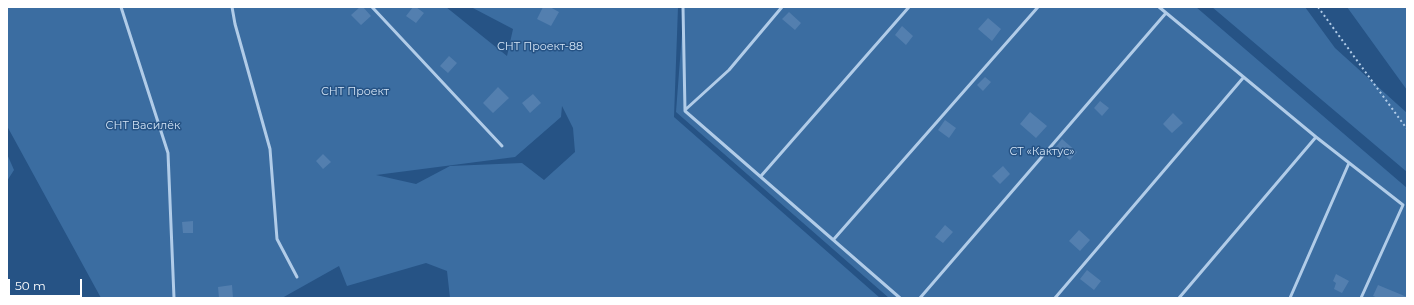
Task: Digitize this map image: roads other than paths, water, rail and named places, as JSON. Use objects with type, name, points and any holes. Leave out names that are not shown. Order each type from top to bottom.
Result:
[{"type":"lane","points":[[121,7],[168,154],[174,298]]},
{"type":"lane","points":[[232,7],[235,24],[270,149],[277,239],[297,276]]},
{"type":"lane","points":[[372,7],[502,146]]},
{"type":"lane","points":[[683,7],[685,110],[900,298]]},
{"type":"lane","points":[[685,110],[729,70],[782,7]]},
{"type":"lane","points":[[761,176],[909,7]]},
{"type":"lane","points":[[834,239],[1038,7]]},
{"type":"lane","points":[[1159,7],[1316,137],[1403,204],[1361,298]]},
{"type":"lane","points":[[920,298],[1166,13]]},
{"type":"lane","points":[[1054,298],[1243,78]]},
{"type":"lane","points":[[1179,298],[1316,137]]},
{"type":"lane","points":[[1290,298],[1349,162]]},
{"type":"park label","name":"СНТ Проект-88","points":[[540,47]]},
{"type":"park label","name":"СНТ Проект","points":[[355,92]]},
{"type":"park label","name":"СНТ Василёк","points":[[143,126]]},
{"type":"park label","name":"СТ «Кактус»","points":[[1042,152]]}]
